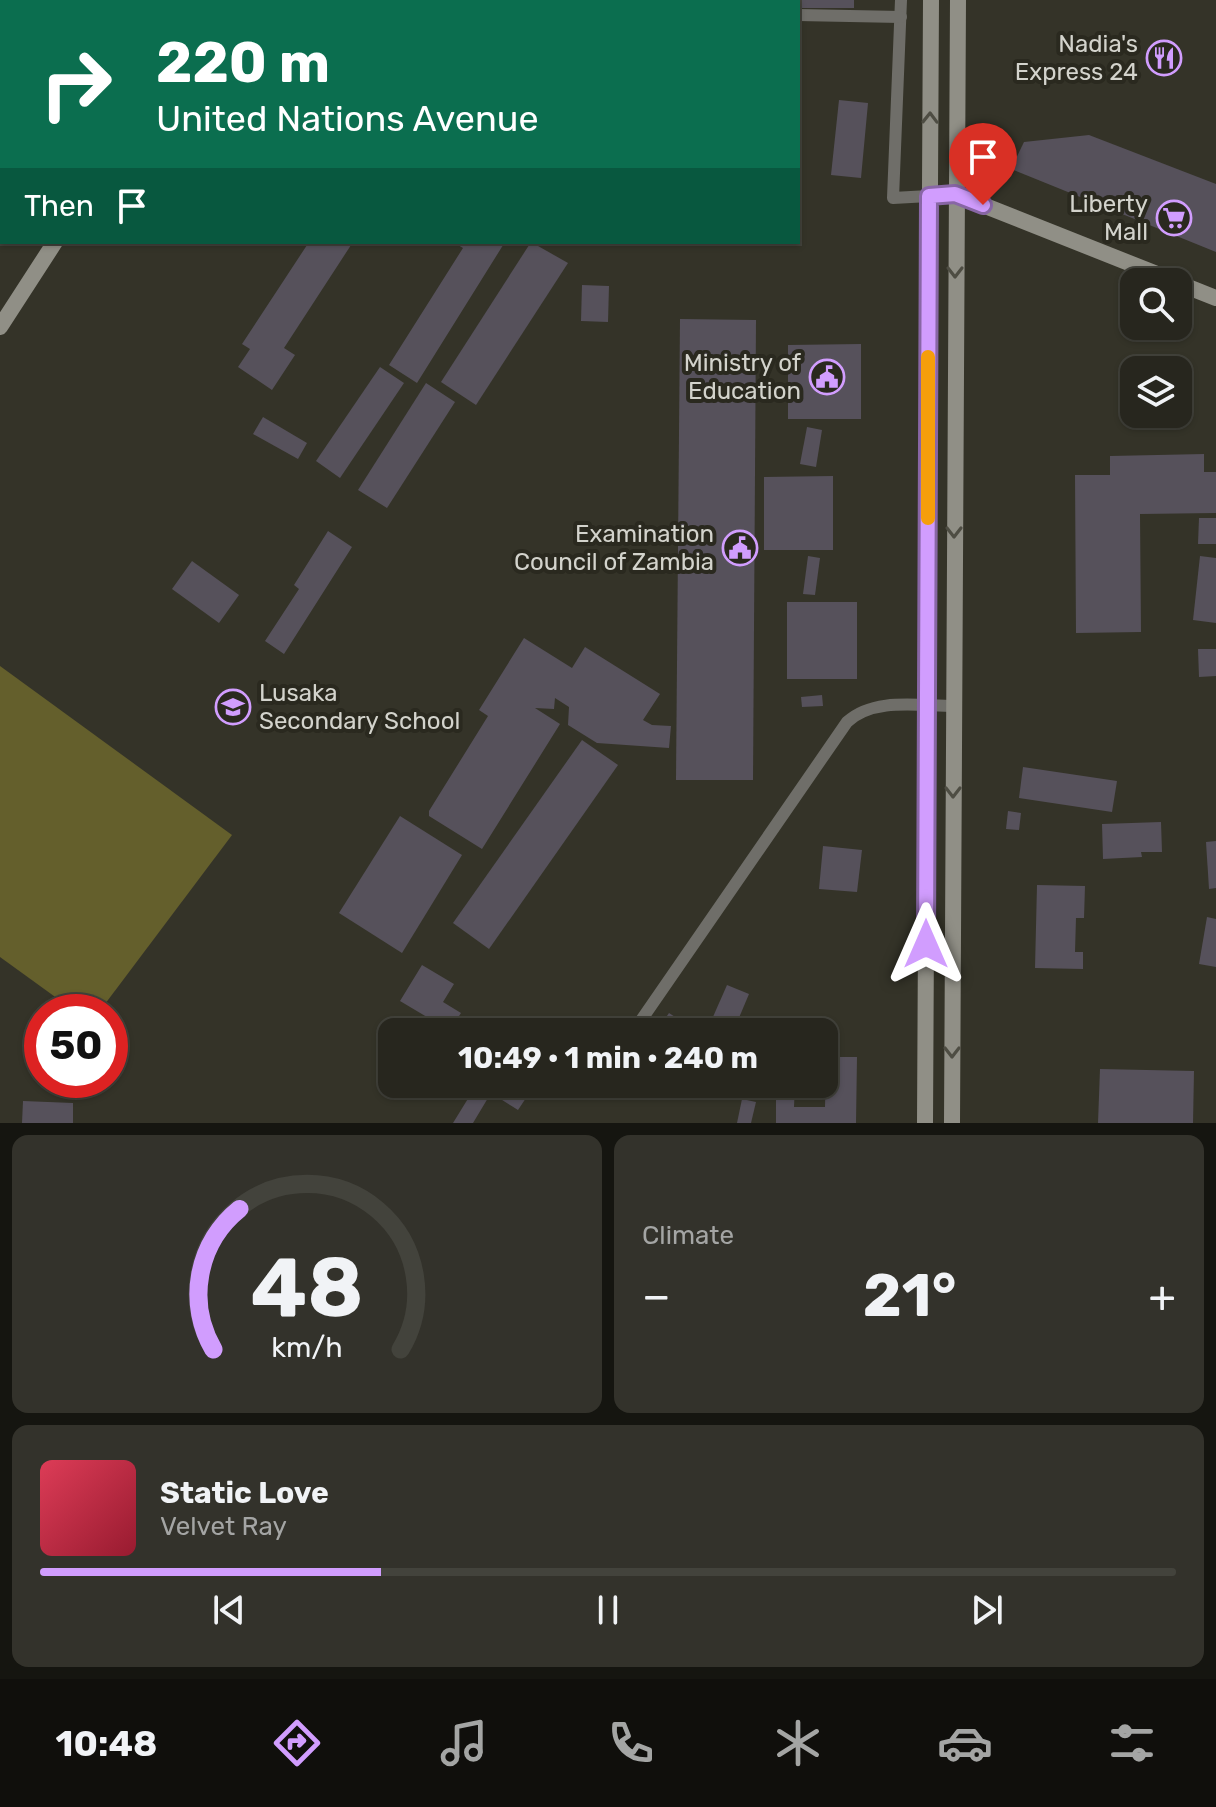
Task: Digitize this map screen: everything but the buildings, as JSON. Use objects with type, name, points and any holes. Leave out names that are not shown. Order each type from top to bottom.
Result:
[{"type":"main road","points":[[925,1123],[931,0]]},
{"type":"main road","points":[[952,1123],[958,0]]},
{"type":"main road","points":[[929,196],[955,194],[1142,268]]},
{"type":"main road","points":[[0,327],[54,244]]},
{"type":"main road","points":[[1192,288],[1216,298]]},
{"type":"lane","points":[[901,0],[893,198],[929,196]]},
{"type":"lane","points":[[800,15],[901,17]]},
{"type":"lane","points":[[643,1018],[847,722],[857,713],[874,706],[954,706]]},
{"type":"shaded area","points":[[0,666],[232,835],[113,994],[51,994],[0,957]]},
{"type":"slow traffic","points":[[928,357],[928,518]]},
{"type":"place","name":"Nadia's Express 24","points":[[1164,58]]},
{"type":"place","name":"Liberty Mall","points":[[1174,218]]},
{"type":"place","name":"Ministry of Education","points":[[827,377]]},
{"type":"place","name":"Examination Council of Zambia","points":[[740,548]]},
{"type":"place","name":"Lusaka Secondary School","points":[[233,707]]},
{"type":"route","points":[[926,944],[929,196],[955,194],[983,205]]}]
